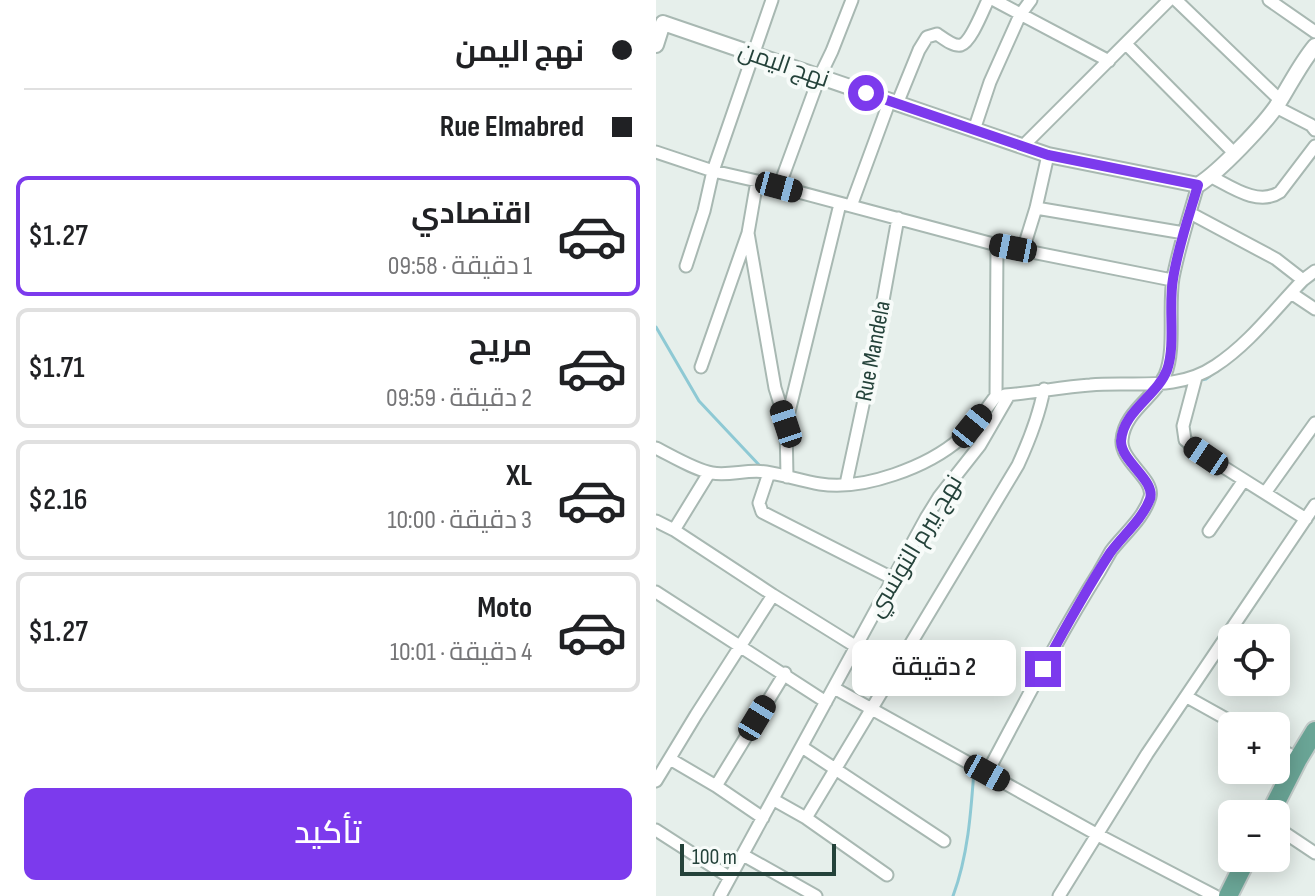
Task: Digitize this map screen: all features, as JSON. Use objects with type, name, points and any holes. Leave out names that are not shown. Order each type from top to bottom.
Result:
[{"type":"main road","points":[[1278,800],[1306,754],[1315,731]]},
{"type":"main road","points":[[1228,896],[1240,872]]},
{"type":"street","points":[[686,266],[713,171],[772,0]]},
{"type":"street","points":[[779,187],[852,0]]},
{"type":"street","points":[[786,424],[846,205],[927,37],[937,34],[957,46],[962,45],[991,0],[1109,61]]},
{"type":"street","points":[[974,130],[990,82],[1020,15],[1031,0]]},
{"type":"street","points":[[1023,146],[1169,0]]},
{"type":"street","points":[[1176,0],[1278,103],[1315,130]]},
{"type":"street","points":[[1269,0],[1315,32]]},
{"type":"street","points":[[656,45],[659,22]]},
{"type":"street","name":"نهج اليمن","points":[[659,22],[1048,155],[1204,180]]},
{"type":"street","points":[[1126,44],[1234,153]]},
{"type":"street","points":[[987,773],[1071,617],[1112,550],[1144,511],[1150,498],[1148,486],[1126,456],[1121,442],[1135,410],[1159,385],[1166,372],[1170,355],[1172,280],[1190,213],[1204,180],[1234,153],[1278,103],[1315,46]]},
{"type":"street","points":[[1204,180],[1256,197],[1273,197],[1315,146]]},
{"type":"street","points":[[656,152],[713,171],[997,245],[1172,280]]},
{"type":"street","points":[[1023,250],[1048,155]]},
{"type":"street","points":[[701,367],[748,233],[757,181]]},
{"type":"street","points":[[1036,208],[1184,233]]},
{"type":"street","points":[[1190,213],[1276,259],[1303,280]]},
{"type":"street","name":"Rue Mandela","points":[[846,484],[898,218]]},
{"type":"street","points":[[748,233],[775,388],[786,424],[787,477]]},
{"type":"street","points":[[656,448],[709,473],[751,470],[822,484],[846,484],[877,481],[949,447],[967,433],[1002,395],[997,245]]},
{"type":"street","points":[[1002,395],[1090,385],[1159,385],[1196,377],[1232,353],[1315,271]]},
{"type":"street","points":[[1291,293],[1315,309]]},
{"type":"street","points":[[1196,377],[1183,426],[1185,440],[1306,519]]},
{"type":"street","points":[[806,818],[1018,465],[1030,440],[1044,389]]},
{"type":"street","name":"نهج بيرم التونسي","points":[[720,896],[939,497],[980,445],[1002,395]]},
{"type":"street","points":[[1265,493],[1315,423]]},
{"type":"street","points":[[674,530],[709,473]]},
{"type":"street","points":[[769,473],[759,503],[762,512],[894,579]]},
{"type":"street","points":[[1209,531],[1244,480]]},
{"type":"street","points":[[1059,896],[1147,754],[1315,505]]},
{"type":"street","points":[[656,521],[855,646]]},
{"type":"street","points":[[656,610],[660,595],[826,702]]},
{"type":"street","points":[[656,781],[773,595]]},
{"type":"street","points":[[716,786],[785,673]]},
{"type":"street","points":[[834,688],[1098,835],[1215,896]]},
{"type":"street","points":[[1187,697],[1218,714]]},
{"type":"street","points":[[802,747],[944,841]]},
{"type":"street","points":[[670,759],[763,818]]},
{"type":"street","points":[[774,800],[806,818],[887,875]]},
{"type":"street","points":[[656,830],[729,877]]},
{"type":"street","points":[[1290,836],[1315,853]]},
{"type":"street","points":[[743,855],[816,896]]},
{"type":"waterway","points":[[1299,293],[1310,281]]},
{"type":"waterway","points":[[656,327],[699,401],[761,467]]},
{"type":"waterway","points":[[1197,381],[1215,372]]},
{"type":"waterway","points":[[953,896],[965,850],[974,770]]},
{"type":"route","points":[[866,93],[1048,155],[1198,185],[1172,280],[1170,355],[1166,372],[1159,385],[1135,410],[1121,442],[1126,456],[1148,486],[1150,498],[1144,511],[1112,550],[1043,669]]}]
